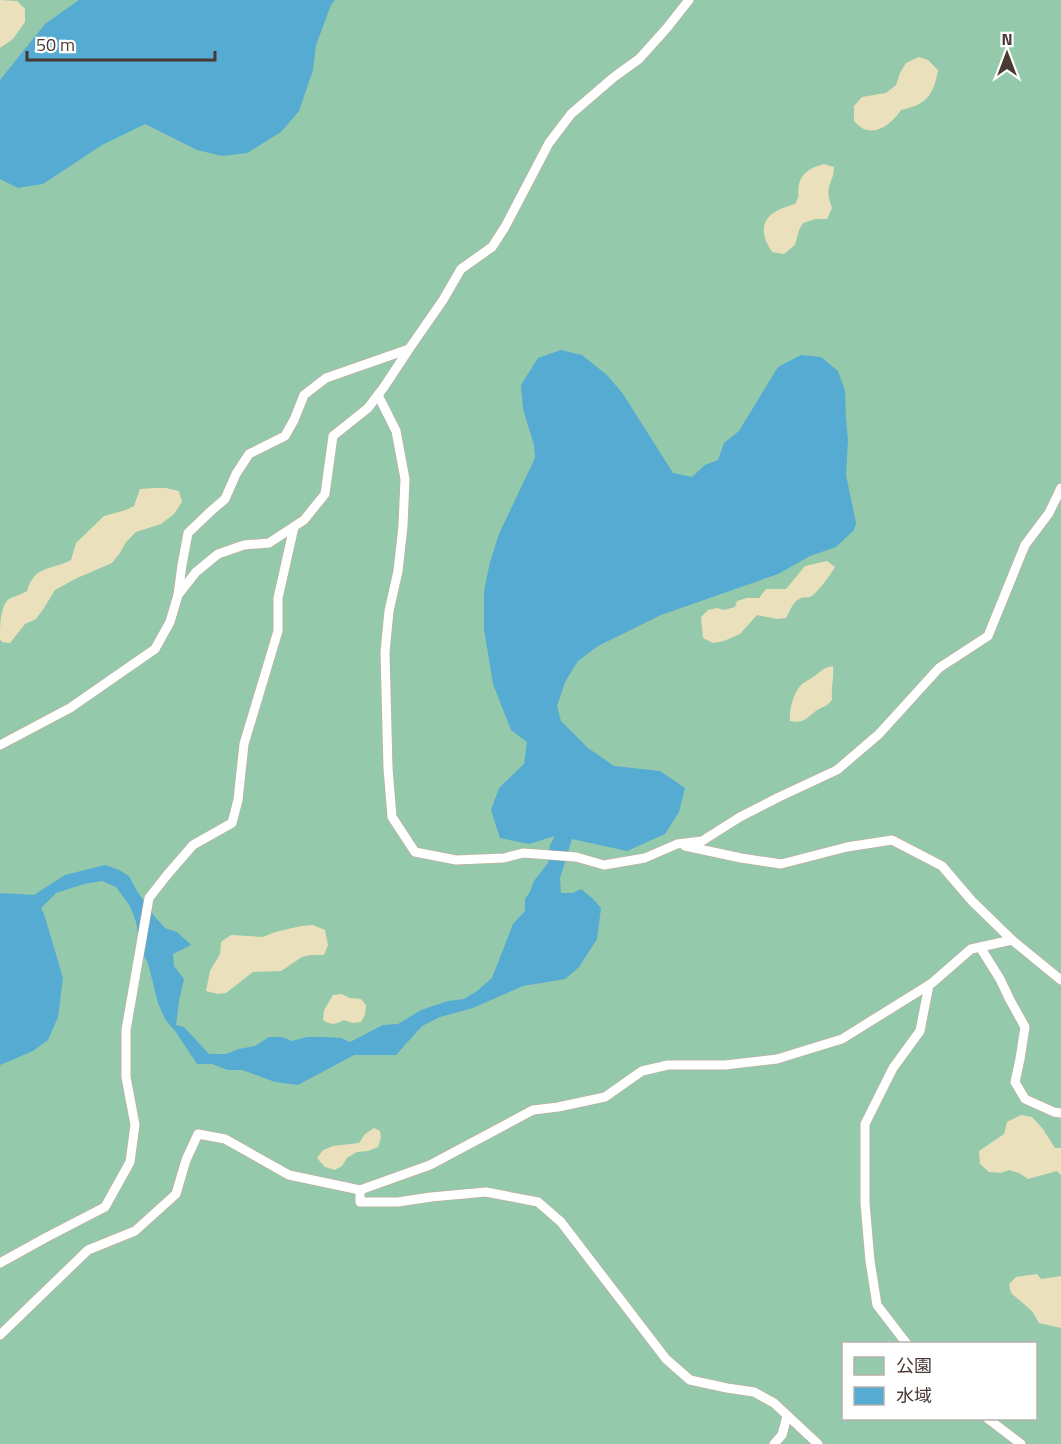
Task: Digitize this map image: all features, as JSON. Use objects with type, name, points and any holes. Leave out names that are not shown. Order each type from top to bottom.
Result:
[{"type":"lane","points":[[178,595],[196,572],[218,554],[244,545],[269,543],[304,520],[326,494],[333,436],[368,408],[378,395],[443,300],[461,268],[492,247],[549,143],[571,114],[639,59],[689,0]]},
{"type":"lane","points":[[0,745],[70,708],[155,649],[170,622],[178,595],[188,533],[225,499],[236,474],[249,454],[285,436],[304,394],[326,378],[408,349]]},
{"type":"lane","points":[[378,395],[396,431],[405,479],[404,525],[400,559],[389,611],[385,652],[388,768],[392,817],[415,852],[456,860],[504,858],[523,853],[576,857],[604,865],[645,858],[677,844],[702,841],[740,817],[837,770],[879,734],[939,668],[988,636],[1025,545],[1049,513],[1061,488]]},
{"type":"lane","points":[[0,1263],[105,1207],[130,1162],[135,1125],[126,1077],[126,1030],[149,898],[194,845],[232,823],[238,800],[244,744],[278,631],[278,598],[294,527]]},
{"type":"lane","points":[[677,844],[781,864],[847,847],[892,840],[942,866],[972,902],[1012,940],[1061,980]]},
{"type":"lane","points":[[0,1335],[88,1250],[135,1231],[176,1194],[186,1160],[198,1134],[225,1139],[289,1175],[360,1190],[430,1166],[533,1110],[605,1097],[642,1071],[668,1065],[725,1065],[777,1059],[842,1040],[929,985],[971,949],[1012,940]]},
{"type":"lane","points":[[980,947],[1025,1027],[1015,1082],[1025,1099],[1061,1113]]},
{"type":"lane","points":[[905,1342],[876,1305],[865,1203],[866,1124],[893,1068],[920,1031],[929,985]]},
{"type":"lane","points":[[360,1190],[360,1202],[398,1202],[486,1192],[538,1202],[561,1222],[666,1359],[690,1380],[754,1392],[774,1403],[818,1444]]},
{"type":"lane","points":[[774,1444],[782,1435],[787,1416]]},
{"type":"lane","points":[[988,1420],[1021,1444]]},
{"type":"green space","points":[[0,0],[1061,0],[1061,1444],[0,1444]]},
{"type":"sand","points":[[0,0],[17,1],[25,9],[25,22],[13,39],[0,48]]},
{"type":"sand","points":[[919,57],[928,60],[938,70],[934,86],[927,98],[917,105],[901,110],[891,122],[878,130],[867,130],[857,124],[854,121],[854,106],[862,97],[886,93],[896,85],[906,63]]},
{"type":"sand","points":[[824,164],[834,167],[828,190],[832,208],[827,219],[816,219],[803,223],[795,245],[784,254],[772,252],[765,240],[764,230],[767,219],[776,211],[795,204],[802,177],[805,173]]},
{"type":"sand","points":[[140,489],[179,491],[182,502],[174,514],[161,524],[136,532],[112,563],[55,590],[36,619],[25,624],[10,643],[2,642],[0,639],[1,617],[6,602],[27,591],[34,577],[39,573],[71,560],[76,543],[104,516],[134,506]]},
{"type":"sand","points":[[827,561],[835,567],[827,579],[813,595],[796,601],[786,618],[777,619],[757,615],[740,634],[724,641],[713,643],[703,638],[701,617],[708,610],[735,607],[737,601],[759,598],[766,589],[786,589],[805,566]]},
{"type":"sand","points":[[833,666],[832,700],[803,720],[790,721],[792,702],[798,688],[822,670]]},
{"type":"sand","points":[[313,925],[325,930],[328,945],[324,955],[302,957],[281,971],[253,972],[226,993],[206,991],[210,971],[220,954],[221,942],[231,935],[263,937],[275,932]]},
{"type":"sand","points":[[341,994],[361,999],[366,1005],[365,1015],[361,1022],[353,1023],[343,1020],[333,1024],[323,1020],[324,1010],[333,995]]},
{"type":"sand","points":[[1021,1115],[1032,1117],[1055,1148],[1061,1148],[1061,1175],[1057,1171],[1028,1179],[1009,1170],[1001,1173],[989,1172],[980,1164],[979,1151],[1004,1134],[1007,1122]]},
{"type":"sand","points":[[374,1128],[380,1131],[381,1138],[378,1147],[357,1152],[335,1170],[325,1167],[317,1158],[323,1150],[333,1146],[359,1143],[365,1134]]},
{"type":"sand","points":[[1037,1274],[1041,1279],[1061,1276],[1061,1328],[1039,1323],[1032,1311],[1011,1293],[1009,1284],[1016,1277]]},
{"type":"water","points":[[79,0],[335,0],[316,45],[313,70],[299,111],[281,132],[247,153],[222,156],[197,150],[145,124],[102,145],[43,184],[18,188],[0,179],[0,80],[45,24]]},
{"type":"water","points":[[561,350],[582,355],[607,375],[623,394],[673,473],[692,477],[705,465],[718,460],[724,443],[739,431],[778,367],[801,355],[821,357],[838,371],[845,391],[848,440],[846,475],[856,523],[854,530],[836,547],[810,556],[778,574],[661,615],[598,646],[578,661],[565,682],[557,706],[561,721],[588,748],[614,766],[660,771],[685,788],[679,812],[665,834],[627,851],[572,839],[560,878],[561,893],[573,893],[581,889],[601,908],[597,939],[579,967],[565,979],[523,986],[473,1008],[440,1017],[422,1026],[396,1055],[354,1055],[298,1085],[275,1082],[242,1070],[228,1070],[212,1064],[197,1064],[165,1019],[158,1003],[148,963],[141,951],[136,922],[130,906],[116,887],[102,881],[84,884],[56,893],[41,908],[63,978],[58,1017],[48,1040],[33,1051],[0,1065],[0,893],[34,895],[65,875],[105,865],[129,876],[155,917],[165,928],[177,932],[191,945],[173,954],[174,966],[184,979],[176,1025],[184,1027],[209,1054],[226,1054],[255,1046],[269,1037],[282,1037],[292,1041],[307,1037],[341,1038],[350,1042],[383,1025],[398,1024],[421,1010],[448,1001],[464,999],[492,978],[513,924],[525,911],[525,899],[534,881],[548,863],[550,845],[555,836],[529,844],[500,838],[491,810],[499,788],[524,764],[527,742],[511,730],[493,684],[484,629],[484,591],[499,534],[535,458],[534,445],[523,409],[521,385],[538,358]]}]
